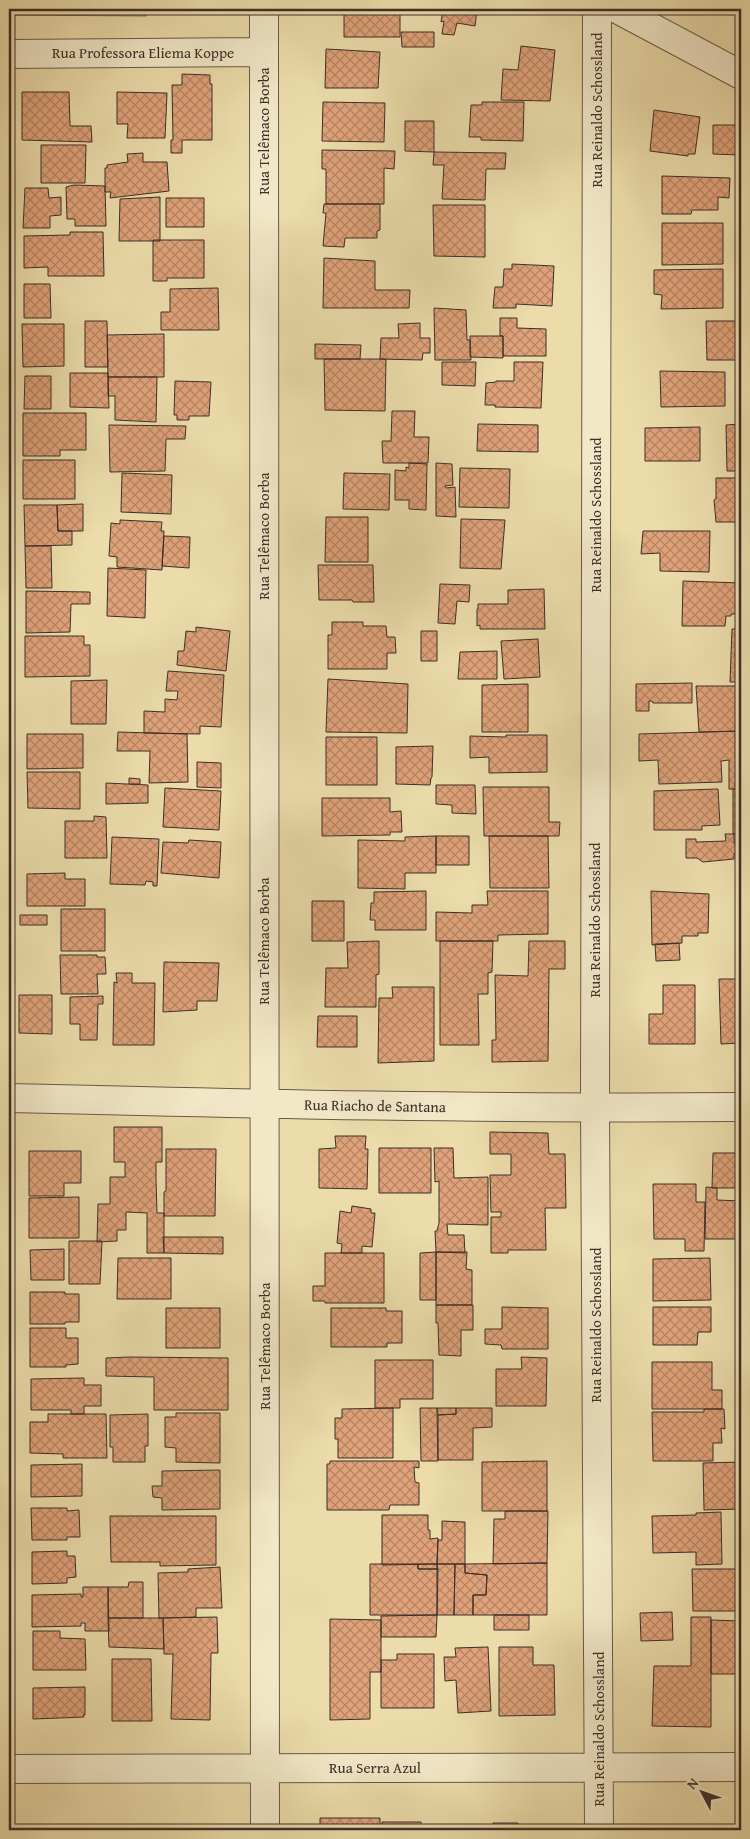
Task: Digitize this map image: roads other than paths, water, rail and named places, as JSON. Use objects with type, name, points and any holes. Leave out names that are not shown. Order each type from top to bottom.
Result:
[{"type":"street","points":[[264,9],[264,52]]},
{"type":"street","name":"Rua Reinaldo Schossland","points":[[597,9],[595,1108],[599,1830]]},
{"type":"street","points":[[617,9],[741,75]]},
{"type":"street","name":"Rua Professora Eliema Koppe","points":[[9,54],[264,52]]},
{"type":"street","name":"Rua Telêmaco Borba","points":[[264,52],[265,1830]]},
{"type":"street","name":"Rua Riacho de Santana","points":[[9,1098],[265,1104],[595,1108],[741,1107]]},
{"type":"street","name":"Rua Serra Azul","points":[[9,1769],[741,1768]]}]
